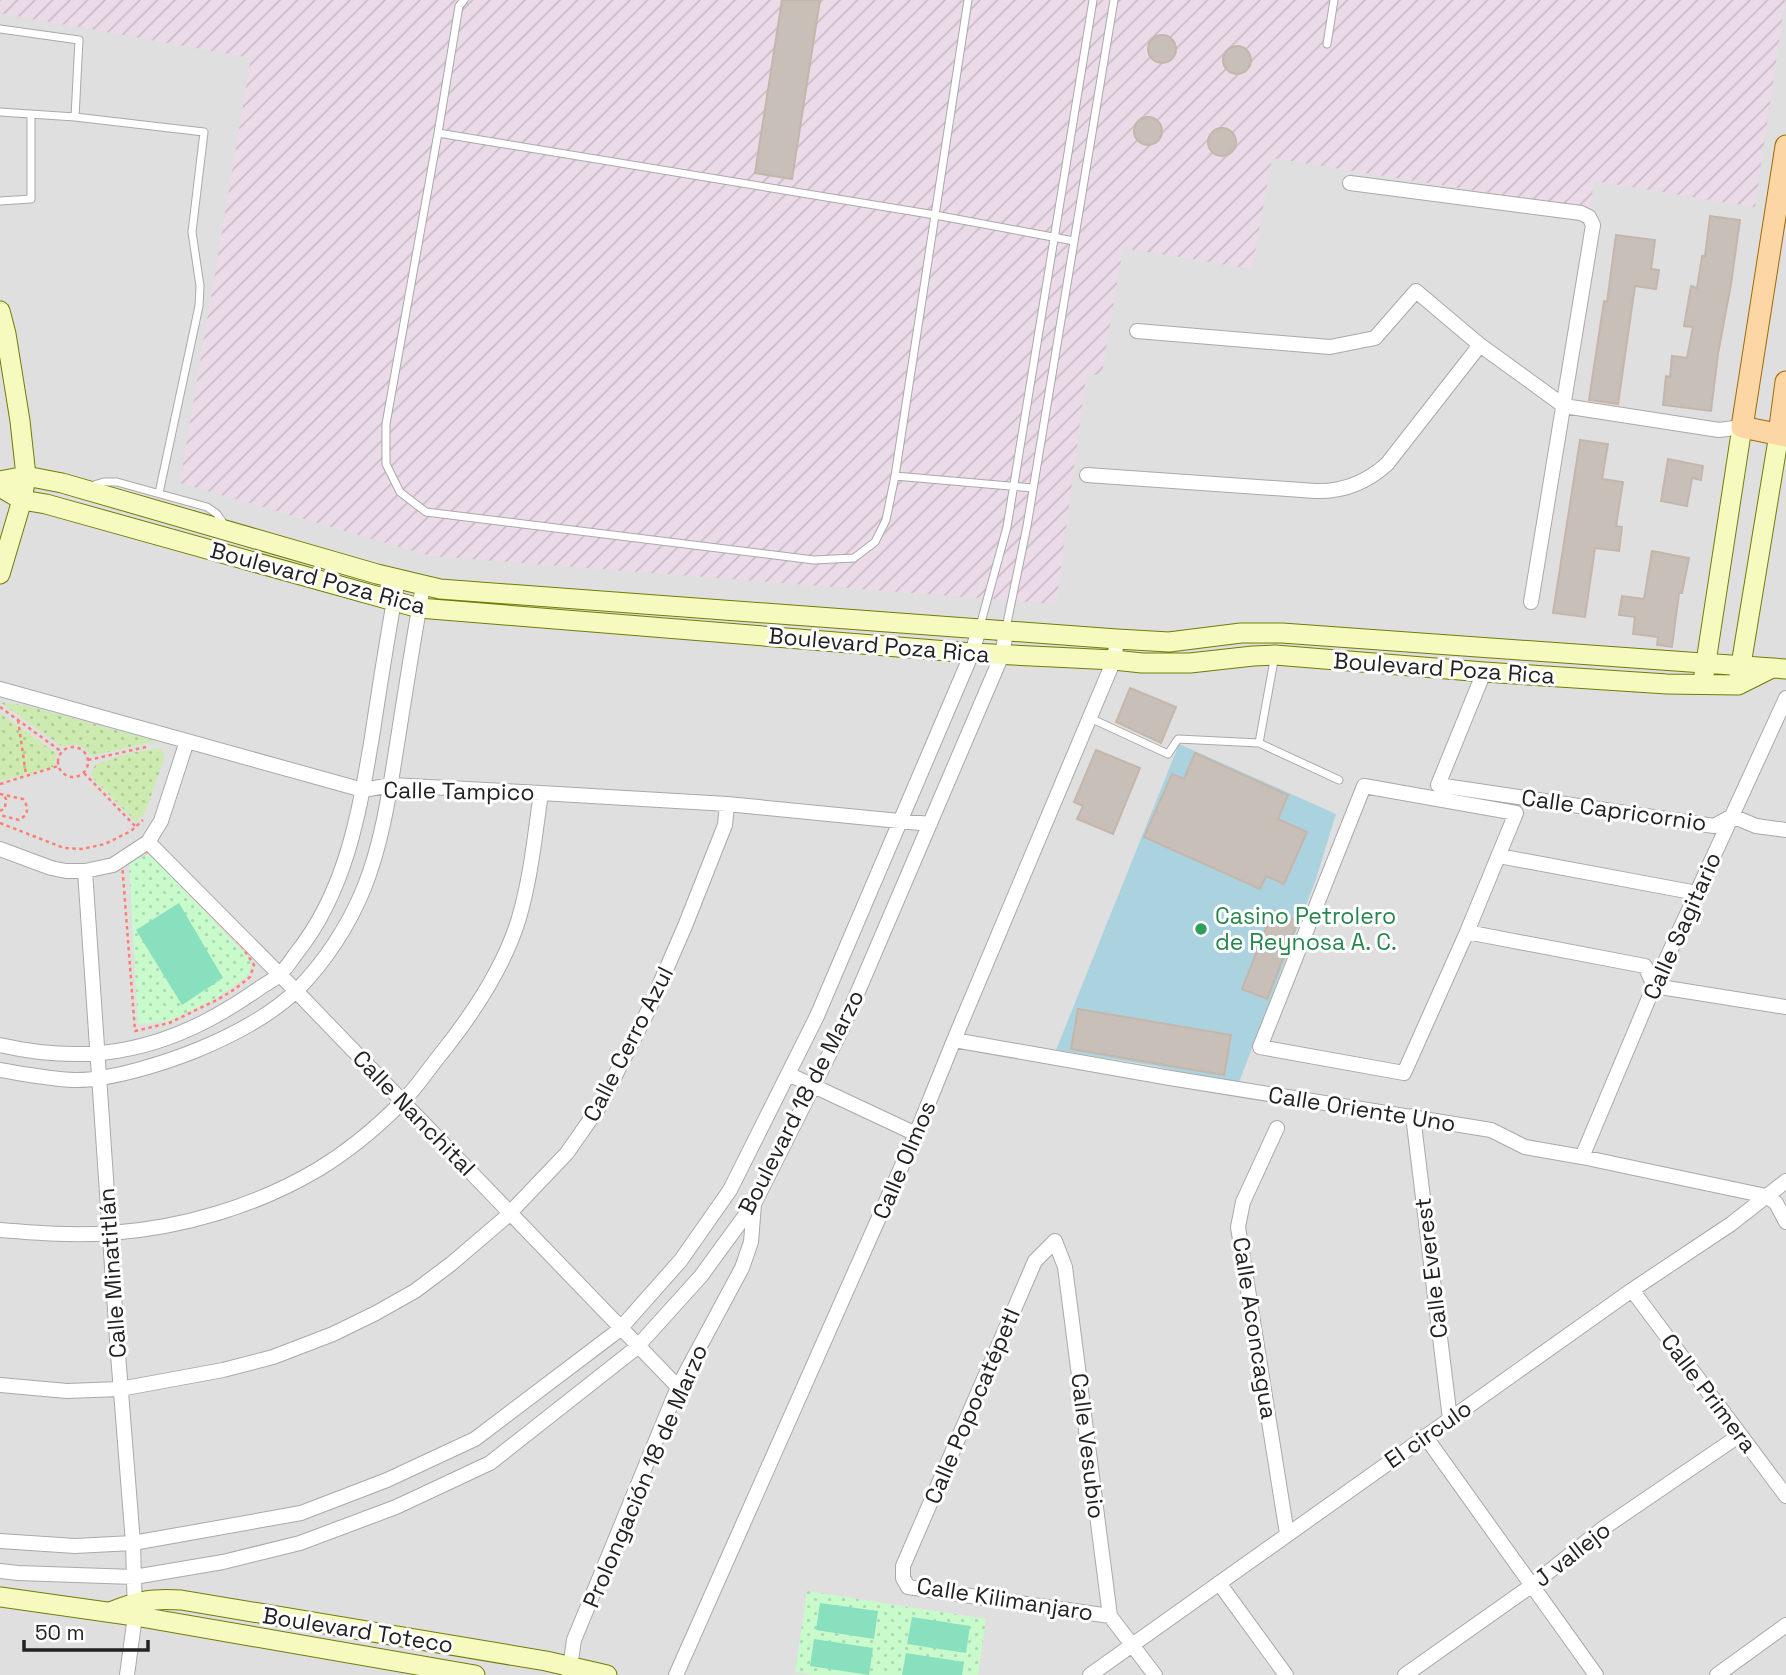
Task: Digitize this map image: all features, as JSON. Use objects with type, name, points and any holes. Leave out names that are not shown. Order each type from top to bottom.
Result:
[{"type":"main road","points":[[1703,684],[1742,427],[1782,195],[1786,146]]},
{"type":"main road","points":[[0,311],[20,421],[26,476],[22,500],[0,574]]},
{"type":"main road","points":[[1739,675],[1782,435],[1786,382]]},
{"type":"main road","points":[[1742,427],[1782,435]]},
{"type":"main road","name":"Boulevard Poza Rica","points":[[0,481],[26,476],[62,483],[440,589],[1169,642],[1241,633],[1282,633],[1706,663],[1739,675]]},
{"type":"main road","name":"Boulevard Poza Rica","points":[[0,487],[22,500],[46,504],[419,608],[972,653],[1142,663],[1171,664],[1275,655],[1667,684],[1703,684],[1779,669]]},
{"type":"main road","points":[[295,573],[302,552]]},
{"type":"main road","name":"Boulevard Toteco","points":[[0,1597],[110,1612],[135,1609],[159,1599],[181,1601],[546,1661],[569,1671],[607,1675]]},
{"type":"main road","name":"Boulevard Toteco","points":[[135,1609],[475,1675]]},
{"type":"street","points":[[1350,183],[1581,213],[1589,217],[1593,225],[1531,602]]},
{"type":"street","points":[[1137,331],[1330,346],[1375,338],[1416,291],[1480,345],[1564,406],[1719,430],[1742,427]]},
{"type":"street","points":[[1087,475],[1315,491],[1347,487],[1373,475],[1387,464],[1480,345]]},
{"type":"street","points":[[0,1045],[30,1052],[75,1056],[151,1044],[189,1030],[230,1008],[279,975],[308,939],[329,901],[346,861],[363,790],[398,579]]},
{"type":"street","points":[[0,1070],[74,1080],[99,1078],[154,1065],[224,1039],[296,991],[328,952],[348,921],[364,888],[376,852],[391,785],[423,586]]},
{"type":"street","name":"Boulevard 18 de Marzo","points":[[0,1541],[75,1546],[133,1543],[301,1513],[387,1480],[475,1439],[621,1328],[681,1260],[730,1189],[817,1016],[972,653],[979,629]]},
{"type":"street","name":"Boulevard 18 de Marzo","points":[[0,1571],[134,1577],[223,1562],[300,1543],[396,1507],[490,1463],[638,1346],[702,1276],[755,1202],[842,1029],[1002,655],[1006,632]]},
{"type":"street","name":"Calle Olmos","points":[[676,1675],[916,1134],[1114,660],[1117,639]]},
{"type":"street","name":"Calle Capricornio","points":[[1484,672],[1438,785],[1714,826],[1732,816],[1756,826],[1786,830]]},
{"type":"street","name":"Calle Tampico","points":[[0,689],[363,790],[391,785],[727,804],[930,824]]},
{"type":"street","name":"Calle Sagitario","points":[[1582,1157],[1654,986],[1786,698]]},
{"type":"street","points":[[0,849],[51,868],[85,871],[113,865],[146,847],[161,821],[187,741]]},
{"type":"street","points":[[1364,786],[1516,813],[1499,856],[1404,1073],[1260,1047],[1364,786]]},
{"type":"street","points":[[0,1230],[50,1234],[110,1233],[186,1221],[271,1194],[318,1170],[346,1151],[403,1102],[458,1032],[489,986],[519,918],[531,862],[541,793]]},
{"type":"street","name":"Calle Cerro Azul","points":[[0,1385],[66,1391],[120,1389],[248,1364],[333,1334],[376,1313],[415,1291],[451,1264],[509,1212],[567,1153],[599,1107],[649,1009],[685,926],[725,825],[727,804]]},
{"type":"street","name":"Calle Nanchital","points":[[146,847],[296,991],[678,1387]]},
{"type":"street","points":[[1499,856],[1698,893]]},
{"type":"street","name":"Calle Minatitlán","points":[[85,871],[133,1543],[135,1609],[127,1675]]},
{"type":"street","points":[[1467,932],[1645,967],[1654,986],[1786,1007]]},
{"type":"street","name":"Calle Oriente Uno","points":[[954,1040],[1491,1130],[1525,1147],[1766,1196]]},
{"type":"street","points":[[788,1074],[916,1134]]},
{"type":"street","name":"Calle Everest","points":[[1413,1116],[1450,1419]]},
{"type":"street","name":"Calle Aconcagua","points":[[1277,1128],[1243,1202],[1238,1227],[1287,1534]]},
{"type":"street","name":"El circulo","points":[[1090,1675],[1632,1290],[1731,1224],[1786,1181]]},
{"type":"street","points":[[1766,1196],[1776,1203],[1786,1222]]},
{"type":"street","name":"Prolongación 18 de Marzo","points":[[569,1671],[574,1640],[678,1387],[742,1268],[751,1242],[755,1202]]},
{"type":"street","name":"Calle Popocatépetl","points":[[903,1578],[903,1566],[1035,1261],[1055,1241]]},
{"type":"street","name":"Calle Vesubio","points":[[1055,1241],[1065,1267],[1110,1616],[1155,1675]]},
{"type":"street","name":"Calle Primera","points":[[1632,1290],[1786,1496]]},
{"type":"street","name":"J vallejo","points":[[1405,1675],[1531,1586],[1602,1529],[1740,1435]]},
{"type":"street","points":[[1425,1436],[1597,1675]]},
{"type":"street","name":"Calle Kilimanjaro","points":[[903,1578],[908,1587],[1110,1616]]},
{"type":"street","points":[[1219,1583],[1286,1675]]},
{"type":"street","points":[[1717,1675],[1786,1625]]},
{"type":"lane","points":[[464,0],[459,6],[439,134],[386,424],[386,464],[400,492],[426,512],[814,560],[854,558],[876,542],[886,520],[968,0]]},
{"type":"lane","points":[[979,629],[1007,527],[1093,0]]},
{"type":"lane","points":[[1006,632],[1033,488],[1114,0]]},
{"type":"lane","points":[[1327,44],[1334,0]]},
{"type":"lane","points":[[0,29],[79,40],[75,117]]},
{"type":"lane","points":[[0,112],[75,117],[204,132],[192,232],[200,286],[199,306],[159,493]]},
{"type":"lane","points":[[0,201],[31,199],[31,114]]},
{"type":"lane","points":[[439,134],[935,215],[1074,241]]},
{"type":"lane","points":[[895,476],[1033,488]]},
{"type":"lane","points":[[81,488],[104,482],[117,482],[207,507],[217,514],[228,531]]},
{"type":"lane","points":[[1259,743],[1275,655]]},
{"type":"lane","points":[[1090,718],[1168,754],[1178,739],[1259,743],[1339,780]]},
{"type":"path","points":[[0,706],[62,751]]},
{"type":"path","points":[[18,720],[26,776]]},
{"type":"path","points":[[88,761],[152,745]]},
{"type":"path","points":[[71,747],[80,749],[88,761],[84,773],[71,778],[63,774],[58,766],[62,751],[71,747]]},
{"type":"path","points":[[0,784],[58,766]]},
{"type":"path","points":[[84,773],[136,827]]},
{"type":"path","points":[[2,795],[23,799],[27,804],[26,815],[19,820],[0,813],[5,808],[6,799],[2,795]]},
{"type":"path","points":[[0,823],[64,848],[82,849],[105,844],[131,831],[147,815]]},
{"type":"path","points":[[146,847],[241,945],[254,965],[250,977],[217,1000],[169,1023],[135,1031],[122,863],[146,847]]},
{"type":"shaded area","points":[[0,0],[1786,0],[1786,1675],[0,1675]]},
{"type":"shaded area","points":[[0,0],[1785,0],[1755,207],[1594,181],[1590,209],[1272,158],[1252,269],[1123,248],[1102,373],[1086,377],[1056,604],[431,556],[180,483],[251,58],[0,13]]},
{"type":"green space","points":[[0,702],[28,706],[156,741],[91,756],[86,749],[75,744],[63,747]]},
{"type":"green space","points":[[0,713],[57,754],[53,767],[0,781]]},
{"type":"green space","points":[[160,748],[165,756],[146,811],[136,822],[91,776],[92,771],[96,764],[130,753]]},
{"type":"green space","points":[[150,854],[249,958],[251,965],[249,975],[215,999],[169,1021],[138,1024],[129,862]]},
{"type":"green space","points":[[179,903],[223,978],[182,1005],[136,930]]},
{"type":"green space","points":[[807,1591],[986,1619],[978,1675],[814,1675],[795,1672]]},
{"type":"green space","points":[[820,1603],[878,1611],[874,1639],[816,1630]]},
{"type":"green space","points":[[912,1617],[970,1626],[966,1653],[907,1644]]},
{"type":"green space","points":[[814,1639],[873,1648],[869,1675],[810,1666]]},
{"type":"green space","points":[[906,1653],[964,1662],[962,1675],[902,1675]]},
{"type":"water","name":"Casino Petrolero de Reynosa A. C.","points":[[1179,744],[1336,814],[1316,879],[1238,1085],[1155,1066],[1056,1050]]},
{"type":"building","points":[[782,0],[820,0],[792,179],[755,173]]},
{"type":"building","points":[[1162,35],[1172,39],[1176,49],[1172,59],[1162,63],[1152,59],[1148,49],[1152,39]]},
{"type":"building","points":[[1237,46],[1247,50],[1251,60],[1247,70],[1237,74],[1227,70],[1223,60],[1227,50]]},
{"type":"building","points":[[1148,117],[1158,121],[1162,131],[1158,141],[1148,145],[1138,141],[1134,131],[1138,121]]},
{"type":"building","points":[[1222,128],[1232,132],[1236,142],[1232,152],[1222,156],[1212,152],[1208,142],[1212,132]]},
{"type":"building","points":[[1710,216],[1740,220],[1711,411],[1663,405],[1666,376],[1670,377],[1672,356],[1687,358],[1693,327],[1684,326],[1691,286],[1697,288],[1702,256],[1705,256]]},
{"type":"building","points":[[1616,235],[1655,240],[1651,269],[1659,270],[1656,289],[1635,286],[1618,404],[1589,400]]},
{"type":"building","points":[[1580,440],[1608,444],[1602,479],[1623,482],[1616,526],[1622,527],[1619,551],[1595,548],[1585,617],[1553,613]]},
{"type":"building","points":[[1668,459],[1703,466],[1701,480],[1692,478],[1687,506],[1661,501]]},
{"type":"building","points":[[1652,551],[1689,558],[1682,593],[1679,593],[1672,647],[1657,645],[1658,637],[1633,634],[1635,617],[1619,615],[1622,596],[1644,599]]},
{"type":"building","points":[[1130,688],[1176,707],[1161,743],[1116,722]]},
{"type":"building","points":[[1096,750],[1140,768],[1113,834],[1077,819],[1083,806],[1074,802]]},
{"type":"building","points":[[1195,753],[1288,795],[1278,819],[1307,832],[1284,884],[1266,876],[1260,889],[1144,837],[1172,774],[1184,779]]},
{"type":"building","points":[[1273,911],[1298,921],[1267,999],[1242,989]]},
{"type":"building","points":[[1078,1009],[1231,1035],[1224,1075],[1071,1049]]},
{"type":"place","name":"Casino Petrolero de Reynosa A. C.","points":[[1201,929]]}]
